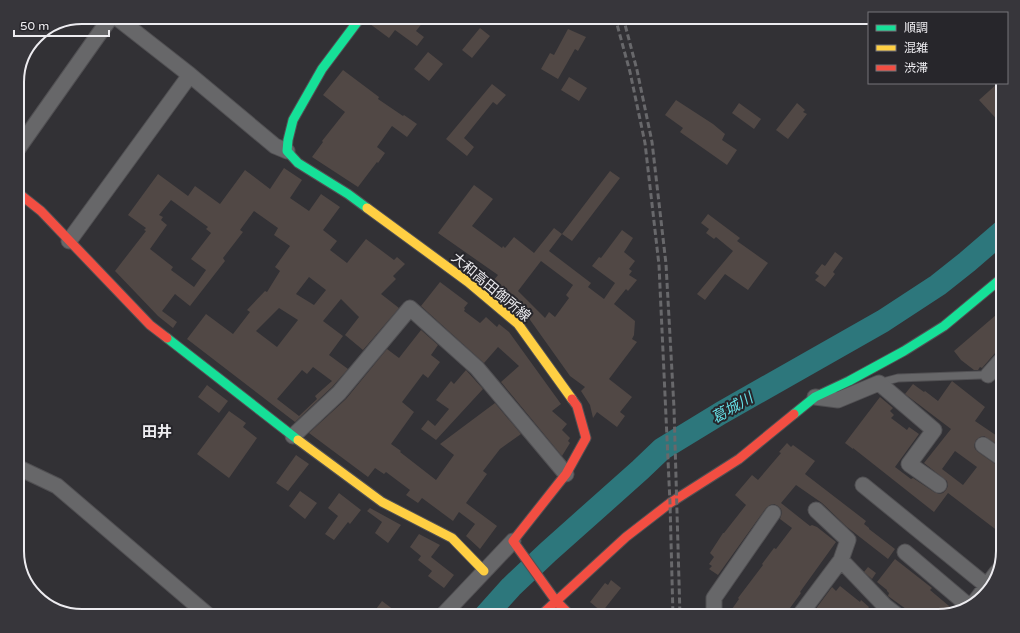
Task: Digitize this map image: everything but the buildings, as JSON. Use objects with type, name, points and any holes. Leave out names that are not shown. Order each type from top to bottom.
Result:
[{"type":"street","points":[[24,140],[106,24]]},
{"type":"street","points":[[125,24],[190,75],[275,146],[287,151],[288,140],[294,120],[322,69],[356,24]]},
{"type":"street","points":[[69,241],[190,75]]},
{"type":"street","name":"大和高田御所線","points":[[287,151],[298,163],[348,194],[468,282],[518,324],[577,406],[586,438],[566,474],[517,546]]},
{"type":"street","points":[[24,198],[40,211],[150,326],[293,436],[382,502],[452,538],[484,570]]},
{"type":"street","points":[[547,609],[626,537],[670,503],[739,459],[815,397],[850,381],[944,326],[996,283]]},
{"type":"street","points":[[293,436],[339,393],[410,308],[477,368],[566,474]]},
{"type":"street","points":[[984,375],[996,364]]},
{"type":"street","points":[[984,375],[996,374]]},
{"type":"street","points":[[815,397],[838,400],[879,383],[934,430],[909,464],[939,485]]},
{"type":"street","points":[[983,445],[996,455]]},
{"type":"street","points":[[24,470],[57,486],[201,609]]},
{"type":"street","points":[[863,485],[985,584]]},
{"type":"street","points":[[804,609],[841,560],[848,540],[816,510]]},
{"type":"street","points":[[714,609],[714,598],[773,513]]},
{"type":"street","points":[[448,609],[484,570],[517,546],[556,601],[564,609]]},
{"type":"street","points":[[905,552],[965,602]]},
{"type":"street","points":[[841,560],[880,609]]},
{"type":"lane","points":[[879,383],[898,378],[984,375]]},
{"type":"waterway","name":"葛城川","points":[[491,609],[511,587],[548,552],[662,449],[721,413],[883,321],[938,285],[996,237]]},
{"type":"railway","points":[[617,24],[630,72],[645,143],[659,265],[670,503],[673,609]]},
{"type":"railway","points":[[625,24],[637,70],[652,142],[666,264],[674,408],[680,609]]},
{"type":"traffic: fast","points":[[356,24],[322,69],[293,120],[287,151],[298,163],[348,194],[367,208]]},
{"type":"traffic: fast","points":[[794,414],[815,397],[849,381],[904,351],[944,326],[996,283]]},
{"type":"traffic: fast","points":[[167,338],[298,440]]},
{"type":"traffic: slow","points":[[367,208],[468,282],[518,324],[572,399]]},
{"type":"traffic: slow","points":[[298,440],[382,502],[452,538],[484,571]]},
{"type":"traffic: jam","points":[[24,198],[41,211],[150,325],[167,338]]},
{"type":"traffic: jam","points":[[564,609],[556,601],[513,541],[566,474],[586,438],[577,406],[572,399]]},
{"type":"traffic: jam","points":[[548,609],[626,537],[670,503],[739,459],[794,414]]},
{"type":"district","name":"田井","points":[[157,432]]}]
